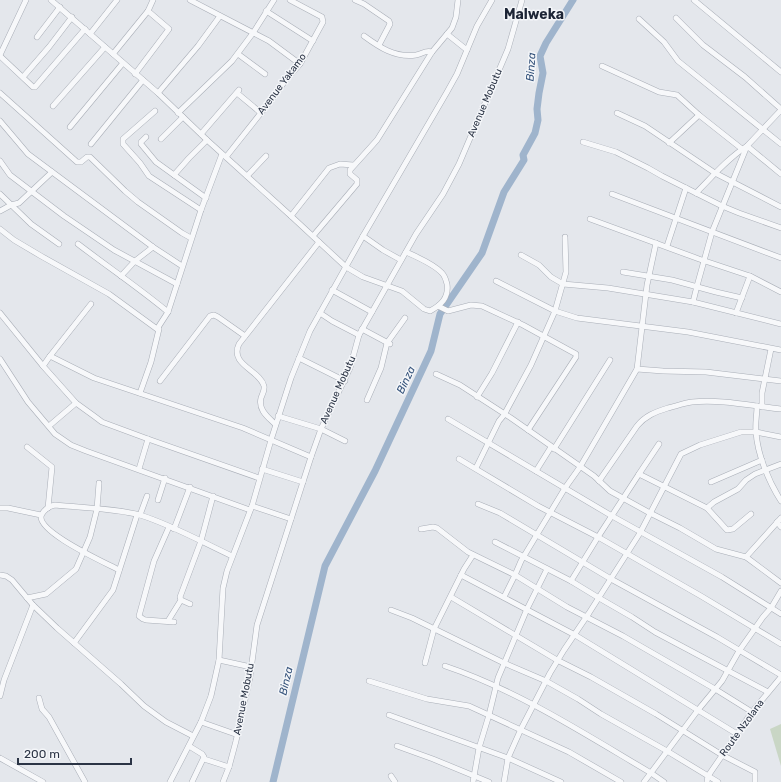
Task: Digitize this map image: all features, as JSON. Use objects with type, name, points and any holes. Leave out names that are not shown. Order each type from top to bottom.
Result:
[{"type":"street","points":[[26,0],[0,55],[33,87],[35,87],[85,29]]},
{"type":"street","points":[[51,0],[158,93],[207,140],[346,267],[357,274],[402,291],[429,312],[441,308],[448,311],[476,305],[488,308],[518,322],[574,352],[576,356],[528,430]]},
{"type":"street","points":[[90,34],[117,0]]},
{"type":"street","points":[[113,54],[148,12],[153,0]]},
{"type":"street","points":[[190,0],[269,41],[300,64]]},
{"type":"street","name":"Avenue Yakamo","points":[[140,393],[151,362],[159,329],[168,312],[200,210],[224,155],[261,114],[284,81],[300,64],[323,22],[323,18],[290,0]]},
{"type":"street","points":[[355,0],[364,4],[390,21],[390,24],[379,45]]},
{"type":"street","points":[[313,236],[357,184],[357,180],[350,174],[350,170],[380,135],[432,52],[454,23],[458,8],[458,0]]},
{"type":"street","points":[[170,782],[201,722],[211,696],[219,660],[224,584],[232,556],[251,508],[278,416],[310,331],[363,236],[450,88],[477,26],[492,0]]},
{"type":"street","name":"Avenue Mobutu","points":[[223,782],[238,735],[251,667],[257,625],[321,429],[345,381],[353,361],[359,335],[362,329],[416,234],[443,194],[459,164],[508,49],[522,0]]},
{"type":"street","points":[[694,0],[781,72]]},
{"type":"street","points":[[178,113],[238,54],[253,33],[271,1]]},
{"type":"street","points":[[37,37],[60,7]]},
{"type":"street","points":[[266,11],[312,41]]},
{"type":"street","points":[[135,74],[169,29],[148,12]]},
{"type":"street","points":[[158,93],[198,46],[220,16]]},
{"type":"street","points":[[24,77],[72,17]]},
{"type":"street","points":[[676,18],[703,45],[745,77],[781,109],[747,146],[715,173],[696,193]]},
{"type":"street","points":[[639,19],[664,42],[678,61],[781,144]]},
{"type":"street","points":[[447,34],[467,50]]},
{"type":"street","points":[[364,36],[375,44],[379,45],[382,49],[397,54],[416,54],[426,51],[432,52]]},
{"type":"street","points":[[53,106],[105,47]]},
{"type":"street","points":[[238,54],[265,74]]},
{"type":"street","points":[[70,127],[123,62]]},
{"type":"street","points":[[602,66],[660,92],[677,95],[699,115],[742,149]]},
{"type":"street","points":[[91,144],[143,80]]},
{"type":"street","points":[[201,134],[238,92],[261,114]]},
{"type":"street","points":[[0,93],[77,162],[81,162],[86,157],[90,157],[138,202],[191,238]]},
{"type":"street","points":[[155,111],[123,139],[123,144],[140,163],[149,176],[200,210]]},
{"type":"street","points":[[617,113],[640,123],[715,173],[781,207]]},
{"type":"street","points":[[669,143],[699,115]]},
{"type":"street","points":[[160,139],[183,117]]},
{"type":"street","points":[[0,121],[28,154],[153,247],[182,266]]},
{"type":"street","points":[[146,137],[141,144],[156,162],[206,198]]},
{"type":"street","points":[[174,175],[188,158],[207,140]]},
{"type":"street","points":[[583,142],[616,152],[722,206],[781,228]]},
{"type":"street","points":[[747,146],[781,174]]},
{"type":"street","points":[[694,302],[703,260],[712,232],[747,146]]},
{"type":"street","points":[[247,176],[266,156]]},
{"type":"street","points":[[0,161],[10,174],[64,216],[114,250],[177,284]]},
{"type":"street","points":[[291,216],[329,168],[340,164],[354,165]]},
{"type":"street","points":[[0,211],[11,205],[17,204],[33,191],[52,172]]},
{"type":"street","points":[[667,246],[686,188]]},
{"type":"street","points":[[0,194],[31,224],[59,244]]},
{"type":"street","points":[[612,194],[781,258]]},
{"type":"street","points":[[590,219],[750,276],[781,292]]},
{"type":"street","points":[[0,230],[41,256],[109,294],[156,329],[159,329]]},
{"type":"street","points":[[363,236],[401,260]]},
{"type":"street","points":[[476,468],[489,444],[498,421],[504,414],[531,365],[555,311],[564,284],[567,265],[565,237]]},
{"type":"street","points":[[276,424],[264,414],[262,409],[261,400],[264,389],[262,383],[238,356],[237,348],[319,242]]},
{"type":"street","points":[[504,597],[524,557],[550,512],[580,467],[637,370],[645,293],[656,243]]},
{"type":"street","points":[[78,244],[141,290],[168,312]]},
{"type":"street","points":[[120,276],[135,261],[153,247]]},
{"type":"street","points":[[406,252],[439,270],[445,277],[447,296],[441,308]]},
{"type":"street","points":[[521,255],[539,265],[552,277],[564,284],[645,293],[694,302],[781,324]]},
{"type":"street","points":[[623,272],[649,275],[742,298]]},
{"type":"street","points":[[736,313],[750,276]]},
{"type":"street","points":[[496,281],[562,314],[585,319],[688,332],[781,350]]},
{"type":"street","points":[[332,290],[372,312]]},
{"type":"street","points":[[43,366],[91,304]]},
{"type":"street","points":[[0,313],[43,366],[76,403],[102,422],[259,478]]},
{"type":"street","points":[[320,313],[359,335]]},
{"type":"street","points":[[160,382],[210,316],[218,317],[245,336]]},
{"type":"street","points":[[367,400],[381,368],[389,343],[406,318]]},
{"type":"street","points":[[477,397],[492,373],[518,322]]},
{"type":"street","points":[[362,329],[389,343]]},
{"type":"street","points":[[771,349],[759,407],[756,432],[762,460],[781,501]]},
{"type":"street","points":[[50,356],[94,378],[228,423],[311,457]]},
{"type":"street","points":[[299,358],[345,381]]},
{"type":"street","points":[[0,359],[28,402],[49,426],[63,440],[71,445],[190,488],[251,508],[291,519]]},
{"type":"street","points":[[536,471],[610,360]]},
{"type":"street","points":[[637,370],[706,372],[781,381]]},
{"type":"street","points":[[436,374],[460,385],[528,430],[599,481],[603,486],[716,549],[746,557],[781,583]]},
{"type":"street","points":[[599,481],[637,426],[642,420],[654,412],[691,402],[732,403],[781,409]]},
{"type":"street","points":[[49,426],[76,403]]},
{"type":"street","points":[[278,416],[321,429],[345,441]]},
{"type":"street","points":[[448,419],[612,516],[722,577],[781,614]]},
{"type":"street","points":[[504,782],[508,758],[533,705],[557,660],[587,618],[627,554],[684,451],[741,432],[756,432],[781,437]]},
{"type":"street","points":[[139,469],[148,439]]},
{"type":"street","points":[[571,581],[659,444]]},
{"type":"street","points":[[27,446],[52,467],[48,508]]},
{"type":"street","points":[[458,459],[550,512],[598,537],[781,644]]},
{"type":"street","points":[[711,482],[762,460]]},
{"type":"street","points":[[707,508],[714,502],[738,489],[750,477],[781,464]]},
{"type":"street","points":[[262,469],[303,482]]},
{"type":"street","points":[[639,474],[707,508],[724,528],[730,530],[752,514]]},
{"type":"street","points":[[158,500],[165,478]]},
{"type":"street","points":[[27,598],[46,594],[76,569],[85,552],[90,537],[97,509],[99,483]]},
{"type":"street","points":[[174,529],[190,488]]},
{"type":"street","points":[[74,643],[113,590],[138,515],[147,496]]},
{"type":"street","points":[[168,621],[181,600],[180,597],[201,541],[214,496]]},
{"type":"street","points":[[478,504],[500,513],[611,579],[716,637],[781,676]]},
{"type":"street","points":[[41,515],[48,508],[55,505],[138,515],[174,529],[232,556]]},
{"type":"street","points":[[0,508],[8,508],[41,515]]},
{"type":"street","points":[[41,515],[43,524],[54,534],[119,570]]},
{"type":"street","points":[[746,557],[779,520]]},
{"type":"street","points":[[779,520],[781,527]]},
{"type":"street","points":[[168,527],[154,561],[139,613],[142,619],[174,622]]},
{"type":"street","points":[[421,529],[437,528],[461,548],[515,575],[587,618],[715,689],[752,712]]},
{"type":"street","points":[[495,542],[571,581],[632,616],[655,632],[768,692]]},
{"type":"street","points":[[424,663],[434,629],[464,569],[473,555]]},
{"type":"street","points":[[473,782],[479,748],[504,663],[527,609],[547,569]]},
{"type":"street","points":[[461,576],[575,635],[737,734]]},
{"type":"street","points":[[1,577],[12,580],[33,605],[144,706],[166,722],[193,736]]},
{"type":"street","points":[[644,782],[682,730],[715,689],[739,651],[771,608],[781,591]]},
{"type":"street","points":[[451,597],[557,660],[591,677],[682,730],[722,755],[755,772],[755,782]]},
{"type":"street","points":[[181,600],[190,604]]},
{"type":"street","points":[[0,696],[4,680],[33,605]]},
{"type":"street","points":[[391,610],[412,618],[546,682],[718,782]]},
{"type":"street","points":[[219,660],[251,667]]},
{"type":"street","points":[[445,666],[470,674],[522,698],[664,782]]},
{"type":"street","name":"Route Nzolana","points":[[707,782],[708,776],[752,712],[781,676]]},
{"type":"street","points":[[369,681],[427,699],[469,706],[569,752],[621,782]]},
{"type":"street","points":[[38,698],[42,709],[49,717],[85,782]]},
{"type":"street","points":[[389,715],[508,758],[561,782]]},
{"type":"street","points":[[201,722],[238,735]]},
{"type":"street","points":[[189,746],[204,755],[204,759],[192,782]]},
{"type":"street","points":[[397,746],[489,782]]},
{"type":"street","points":[[0,758],[43,782]]},
{"type":"street","points":[[204,759],[229,767]]},
{"type":"street","points":[[391,776],[395,782]]},
{"type":"green space","points":[[781,724],[781,766],[770,729]]},
{"type":"waterway","name":"Binza","points":[[273,782],[325,566],[375,471],[431,351],[440,314],[482,253],[504,192],[524,160],[523,155],[535,133],[538,120],[537,109],[543,73],[540,56],[546,43],[573,0]]},
{"type":"district","name":"Malweka","points":[[534,14]]}]
